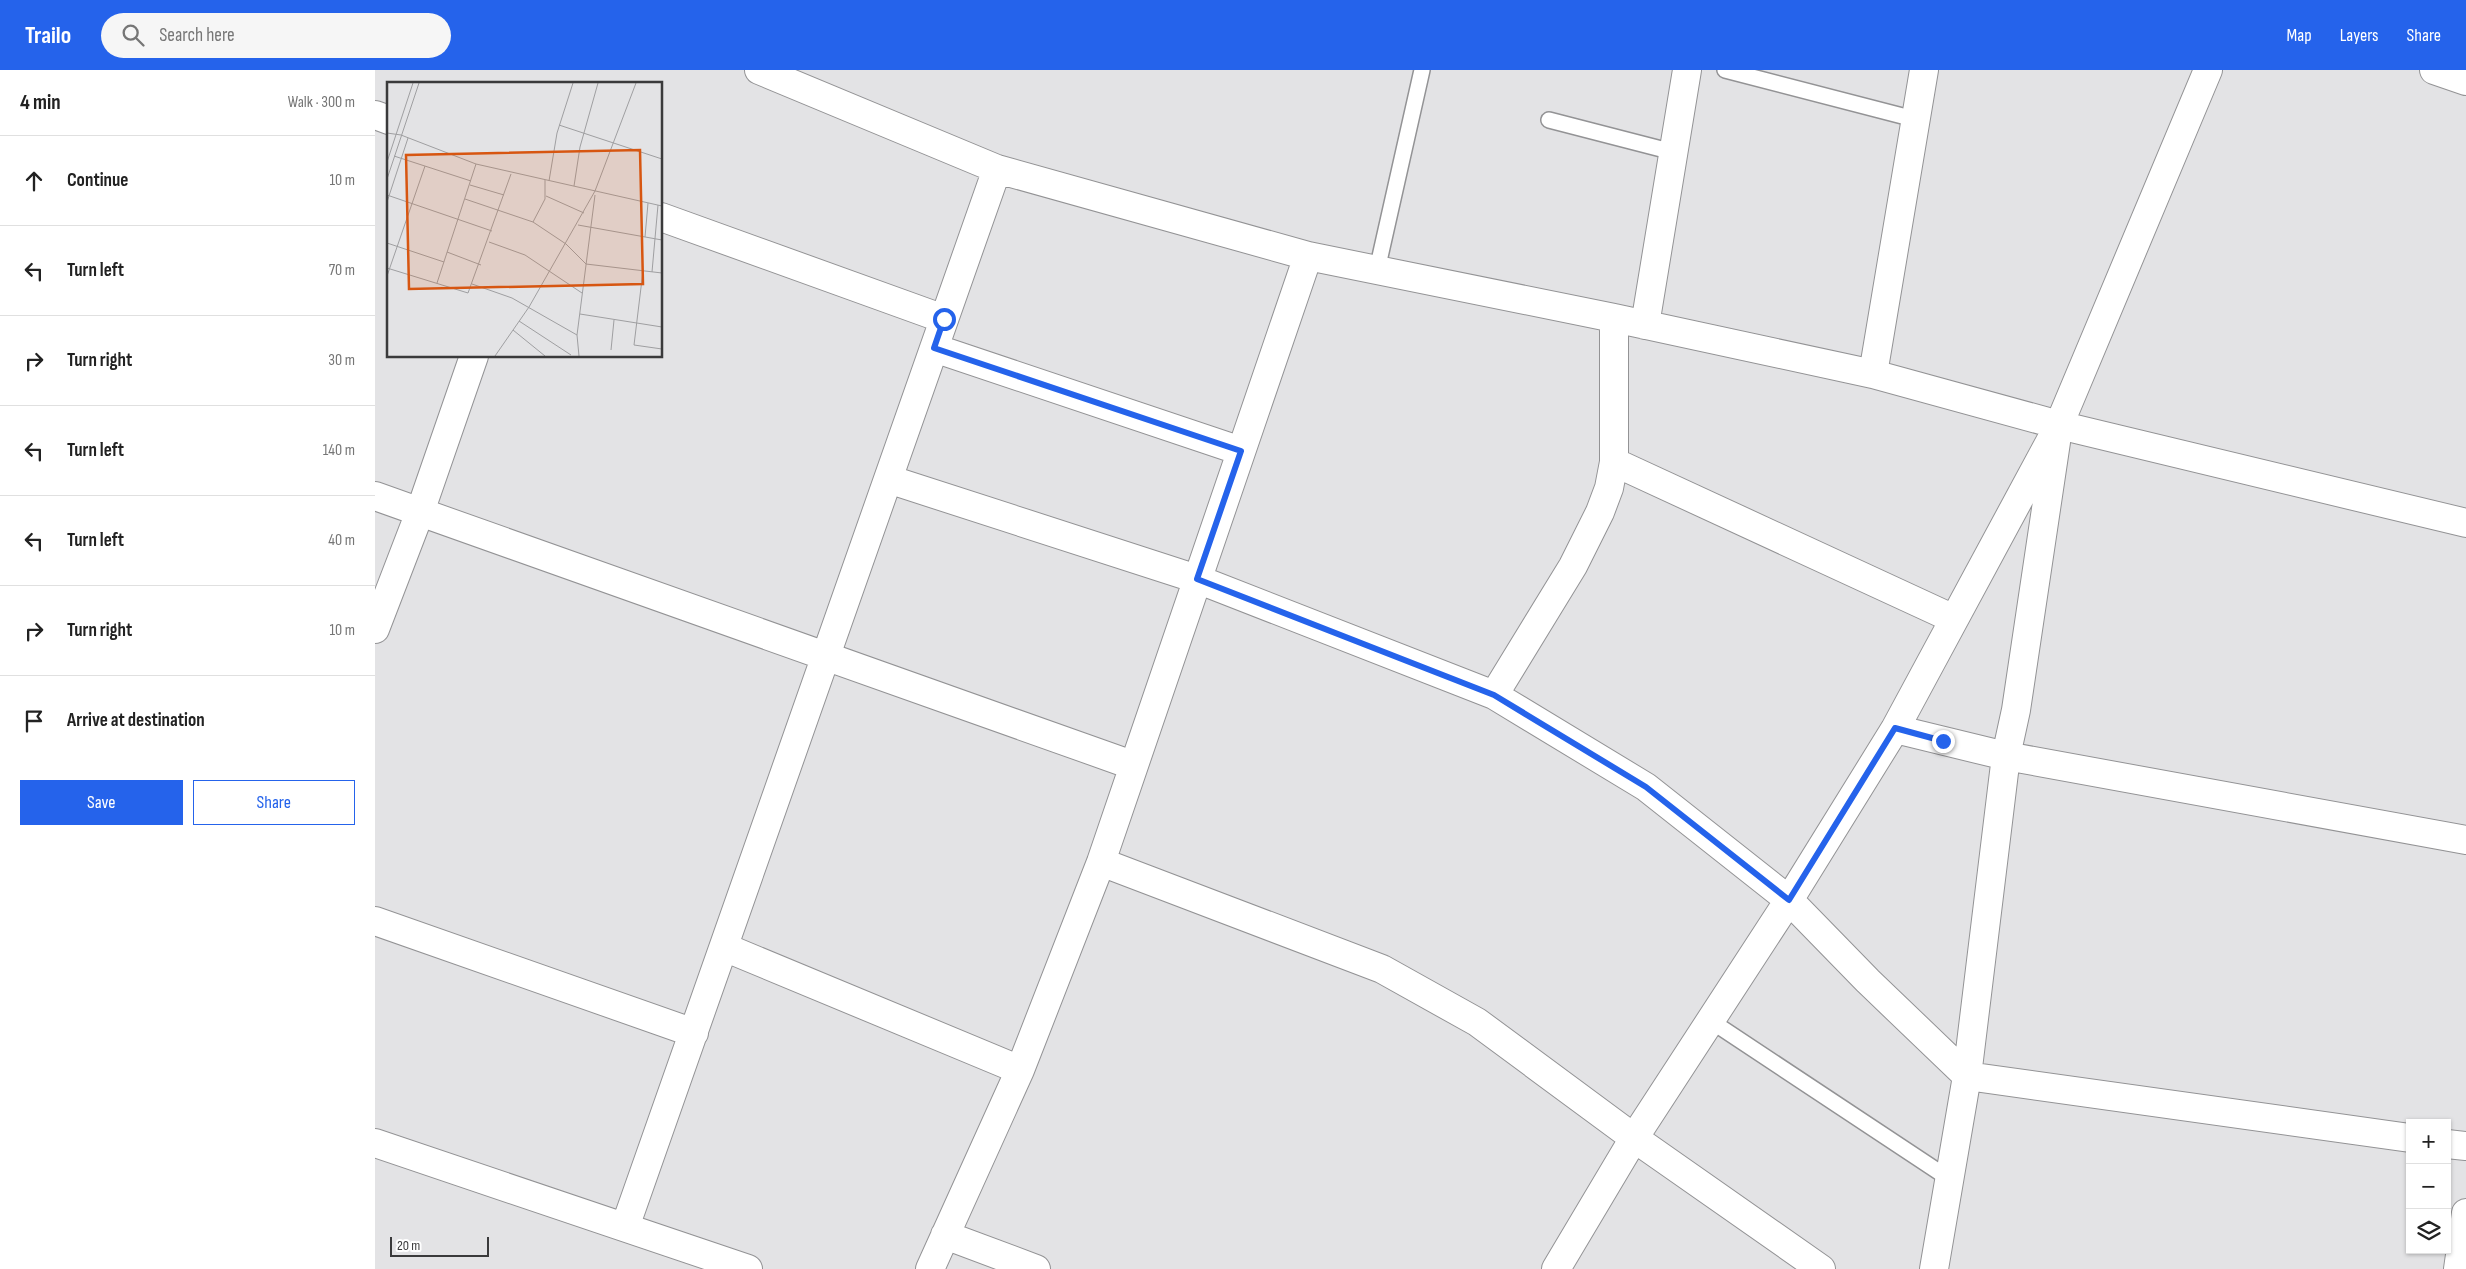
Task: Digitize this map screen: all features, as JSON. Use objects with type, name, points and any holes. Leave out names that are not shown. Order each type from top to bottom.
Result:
[{"type":"street","points":[[759,70],[997,168],[1308,256],[1614,318],[1873,374],[2059,425],[2466,523]]},
{"type":"street","points":[[1645,325],[1687,70]]},
{"type":"street","points":[[1873,374],[1918,120],[1925,70]]},
{"type":"street","points":[[1556,1269],[1634,1138],[1789,900],[1895,728],[2059,425],[2208,70]]},
{"type":"street","points":[[2434,70],[2466,82]]},
{"type":"street","points":[[375,115],[387,119]]},
{"type":"street","points":[[625,1227],[997,168]]},
{"type":"street","points":[[663,218],[944,319]]},
{"type":"street","points":[[930,1269],[1020,1070],[1101,862],[1308,256]]},
{"type":"street","points":[[1494,695],[1573,566],[1600,512],[1609,488],[1614,462],[1614,318]]},
{"type":"street","points":[[934,348],[1241,451]]},
{"type":"street","points":[[375,629],[420,512],[473,358]]},
{"type":"street","points":[[1934,1269],[1948,1178],[1967,1076],[2006,756],[2017,710],[2059,425]]},
{"type":"street","points":[[1614,462],[1953,619]]},
{"type":"street","points":[[888,479],[1197,579],[1494,695],[1646,787],[1789,900],[1868,981],[1967,1076],[2406,1137]]},
{"type":"street","points":[[375,496],[1133,765]]},
{"type":"street","points":[[1895,728],[2006,756],[2466,840]]},
{"type":"street","points":[[1101,862],[1382,969],[1415,986],[1477,1022],[1634,1138],[1821,1269]]},
{"type":"street","points":[[375,921],[694,1033]]},
{"type":"street","points":[[724,948],[1020,1070]]},
{"type":"street","points":[[375,1143],[748,1269]]},
{"type":"street","points":[[2451,1144],[2466,1146]]},
{"type":"street","points":[[2458,1269],[2466,1213]]},
{"type":"street","points":[[945,1235],[1036,1269]]},
{"type":"lane","points":[[1377,270],[1422,70]]},
{"type":"lane","points":[[1725,70],[1918,120]]},
{"type":"lane","points":[[1549,120],[1673,152]]},
{"type":"lane","points":[[1711,1021],[1948,1178]]},
{"type":"route","points":[[944,319],[934,348],[1241,451],[1197,579],[1494,695],[1646,787],[1789,900],[1895,728],[1943,741]]}]
